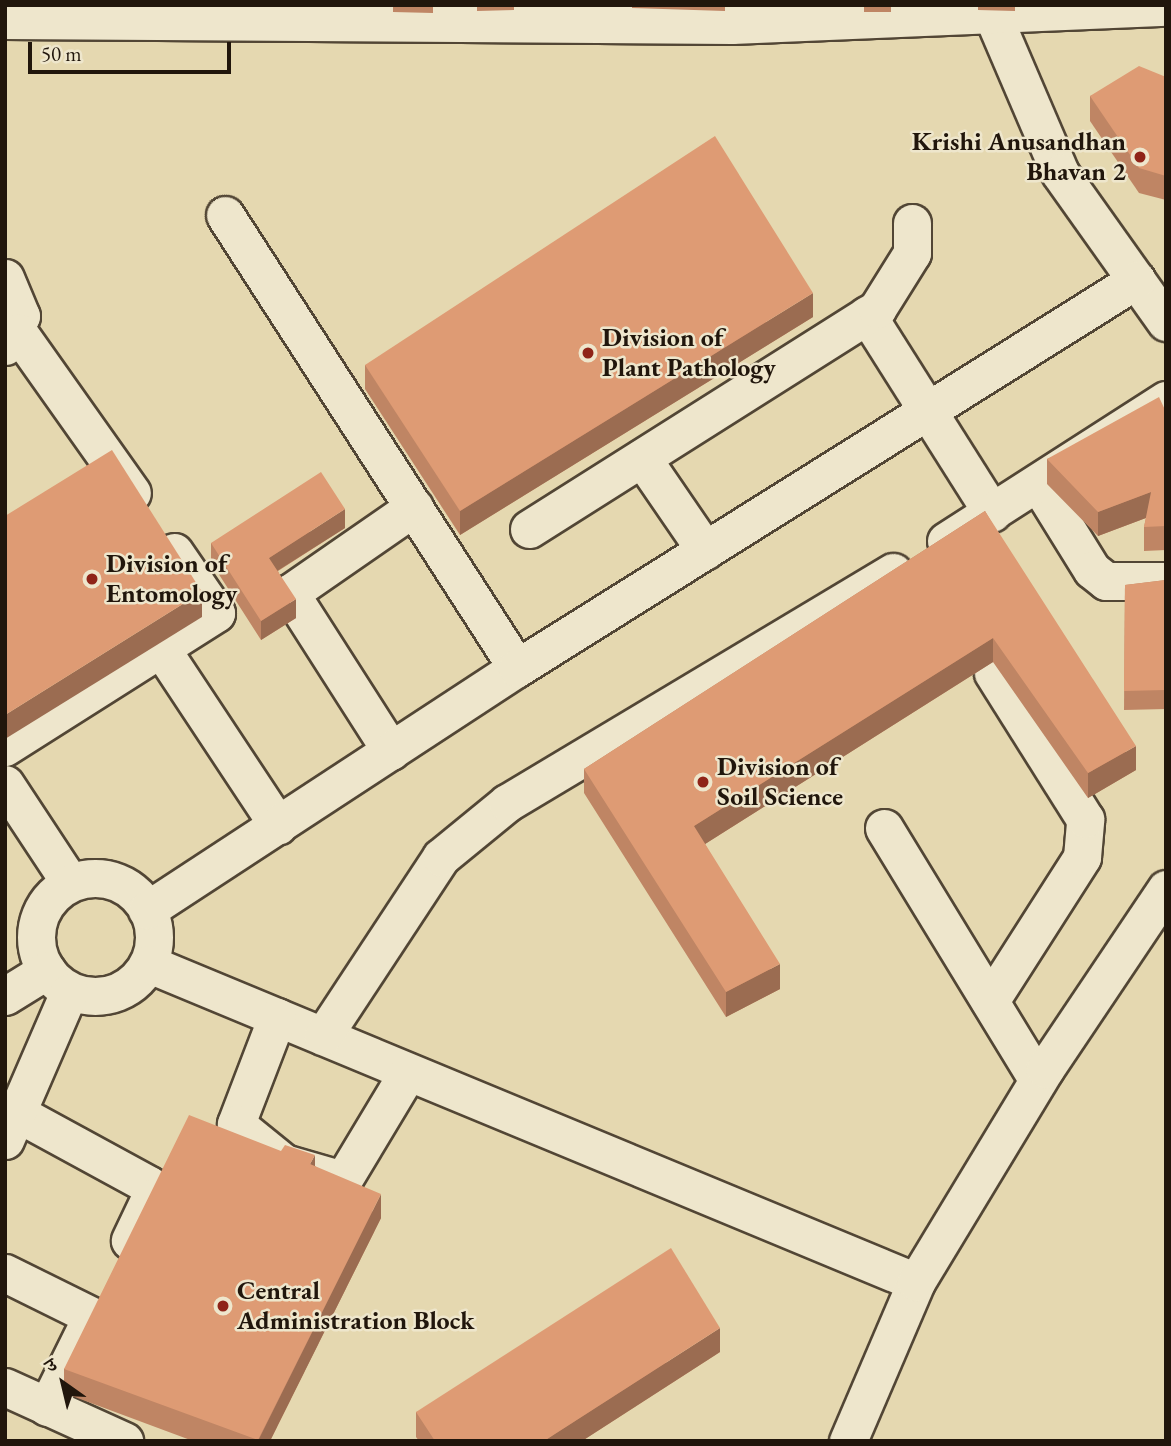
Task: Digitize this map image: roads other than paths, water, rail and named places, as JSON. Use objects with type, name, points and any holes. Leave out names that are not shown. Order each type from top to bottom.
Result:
[{"type":"street","points":[[5,20],[732,25],[939,11],[992,14],[1087,8],[1166,7]]},
{"type":"street","points":[[992,14],[1060,173],[1166,322]]},
{"type":"street","points":[[225,215],[517,668]]},
{"type":"street","points":[[529,529],[867,315],[901,278],[912,253],[912,223]]},
{"type":"street","points":[[5,278],[21,316],[11,339],[216,613],[5,747]]},
{"type":"street","points":[[147,910],[517,668],[1136,280]]},
{"type":"street","points":[[867,315],[992,513]]},
{"type":"street","points":[[323,1037],[441,857],[507,803],[992,513],[1166,400]]},
{"type":"street","points":[[642,458],[705,550]]},
{"type":"street","points":[[1038,482],[1092,570],[1106,581],[1166,580]]},
{"type":"street","points":[[391,751],[290,593],[414,508]]},
{"type":"street","points":[[160,647],[278,825]]},
{"type":"street","points":[[990,1001],[1082,857],[1085,819],[993,673]]},
{"type":"street","points":[[5,784],[69,881]]},
{"type":"street","points":[[884,828],[1038,1080]]},
{"type":"street","points":[[39,962],[109,994],[128,987],[149,964],[155,927],[139,894],[106,876],[69,881],[42,906],[39,962],[11,1126],[149,1185],[150,1198],[47,1407]]},
{"type":"street","points":[[848,1441],[916,1282],[1038,1080],[1166,889]]},
{"type":"street","points":[[5,996],[39,962]]},
{"type":"street","points":[[149,964],[916,1282]]},
{"type":"street","points":[[277,1017],[236,1124],[284,1163],[343,1180],[408,1072]]},
{"type":"street","points":[[5,1273],[92,1316]]},
{"type":"street","points":[[5,1387],[124,1441]]},
{"type":"place","name":"Krishi Anusandhan Bhavan 2","points":[[1140,157]]},
{"type":"place","name":"Division of Plant Pathology","points":[[588,353]]},
{"type":"place","name":"Division of Entomology","points":[[92,579]]},
{"type":"place","name":"Division of Soil Science","points":[[703,782]]},
{"type":"place","name":"Central Administration Block","points":[[223,1306]]}]
